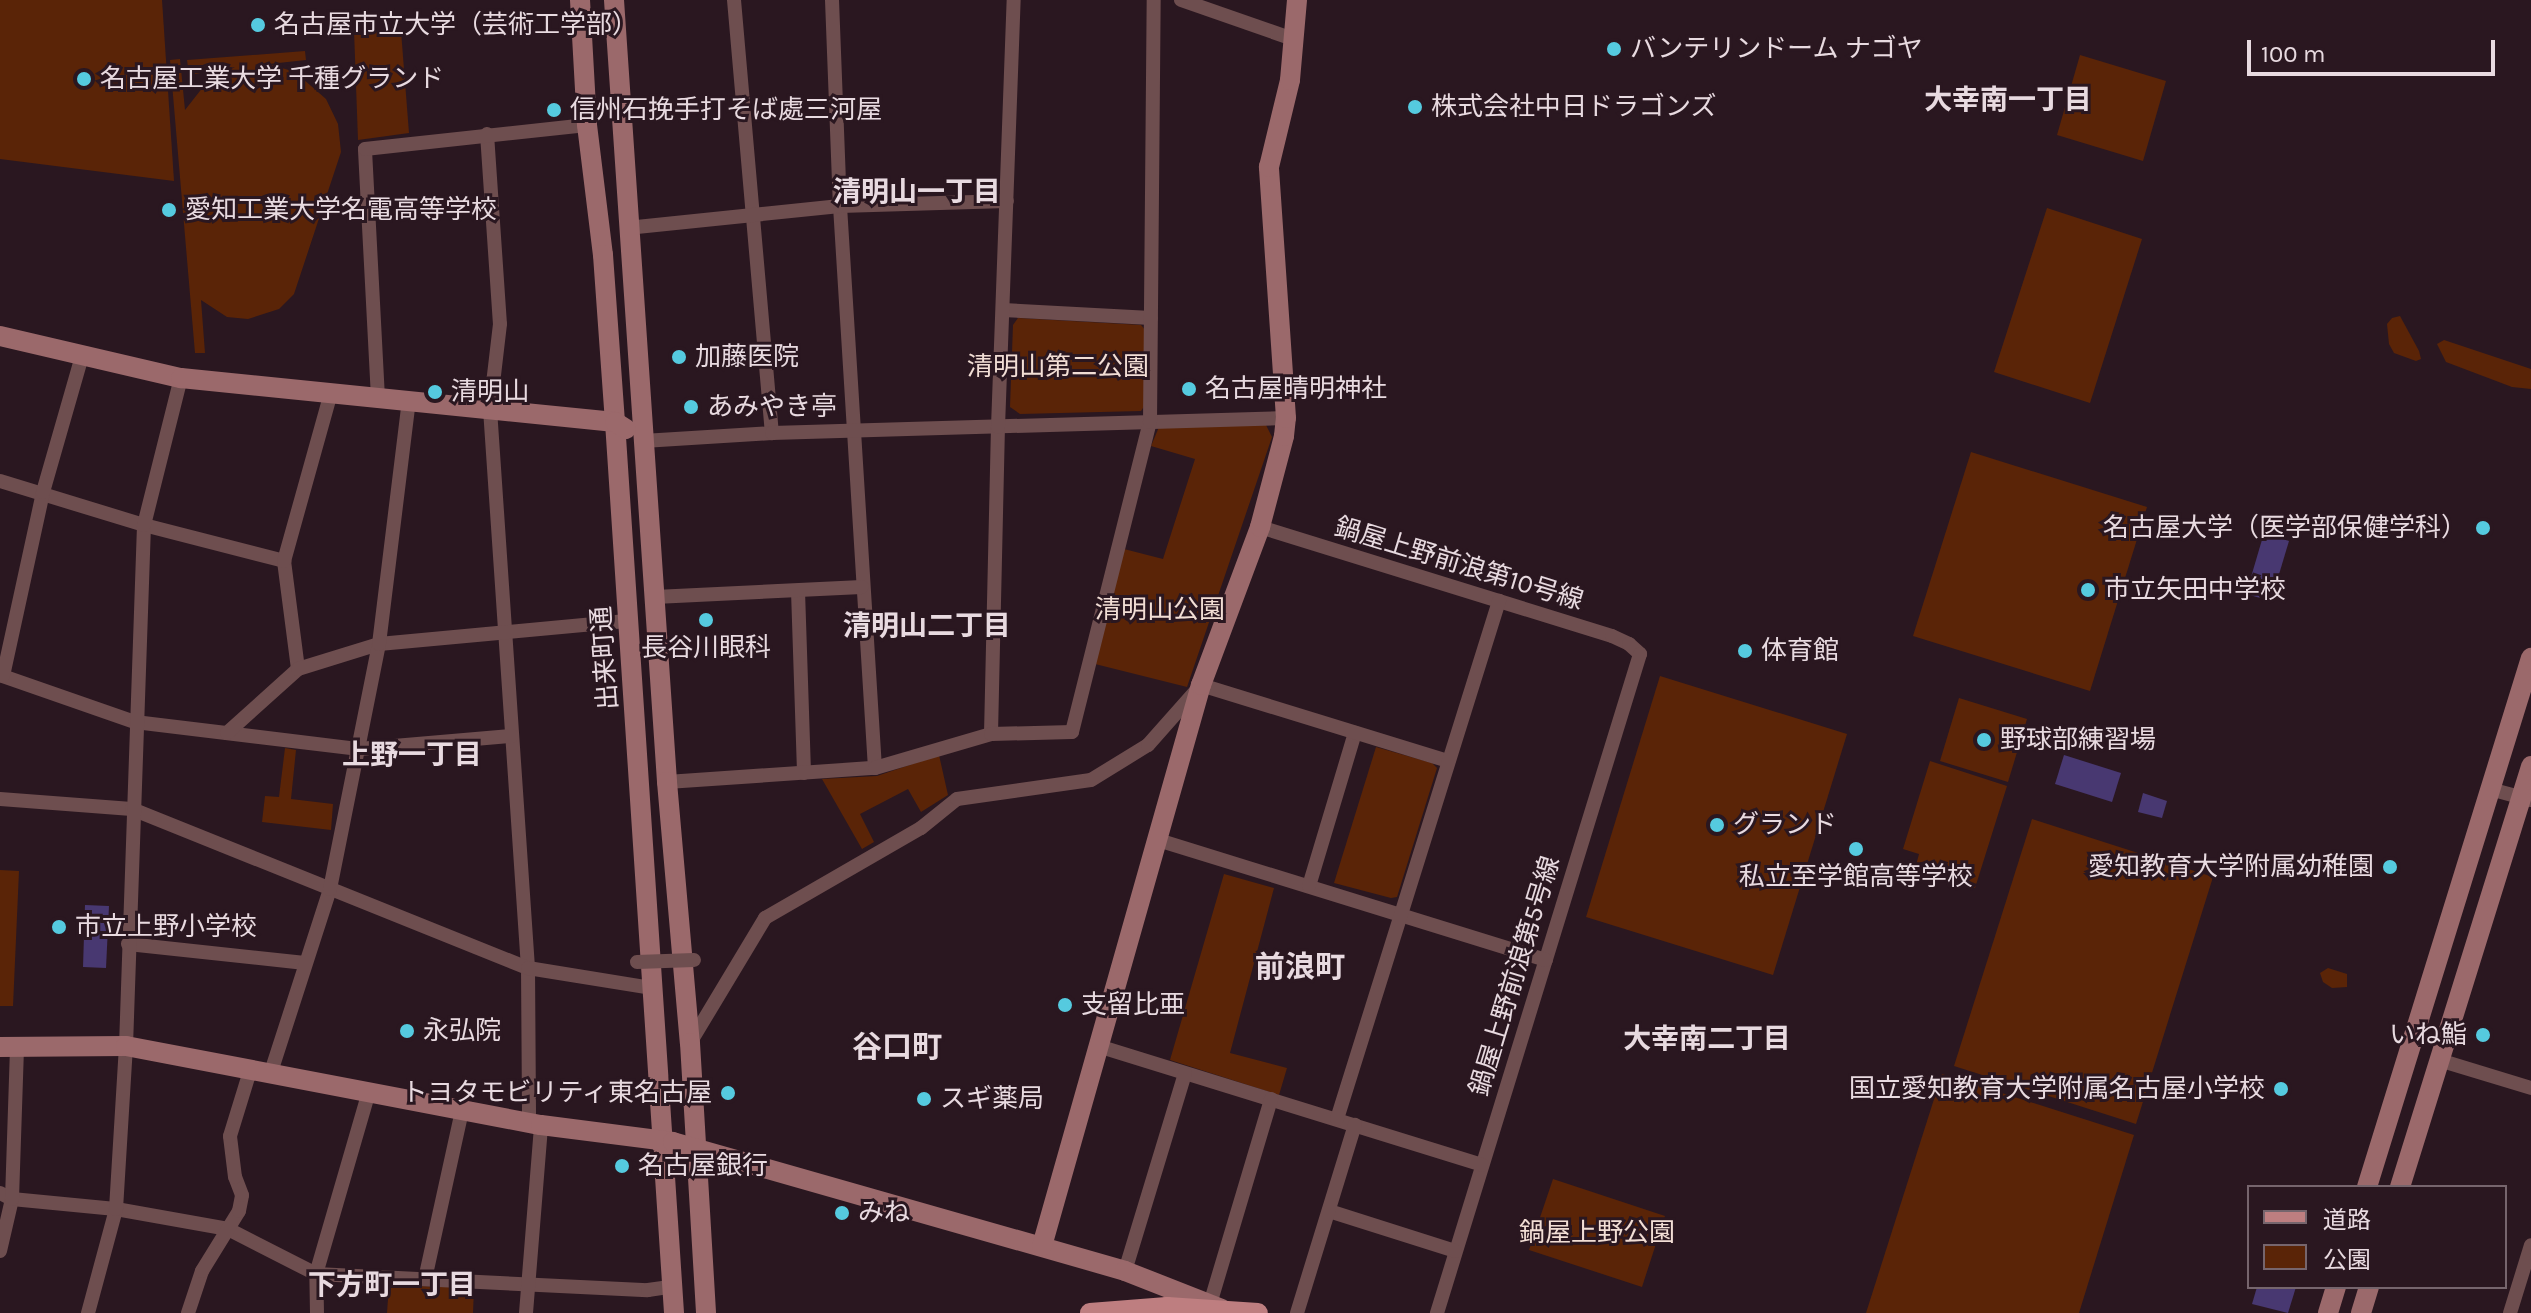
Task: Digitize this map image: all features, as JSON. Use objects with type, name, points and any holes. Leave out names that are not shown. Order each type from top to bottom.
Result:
[{"type":"main road","points":[[1090,1313],[1167,1307],[1258,1313]]},
{"type":"street","name":"出来町通","points":[[580,0],[587,125],[603,255],[615,422],[674,1313]]},
{"type":"street","name":"出来町通","points":[[614,0],[627,228],[667,782],[698,1150],[706,1313]]},
{"type":"street","points":[[734,0],[772,433]]},
{"type":"street","points":[[832,0],[840,206],[875,768]]},
{"type":"street","points":[[991,734],[998,427],[1014,0]]},
{"type":"street","points":[[667,782],[875,768],[991,734],[1072,732],[1150,422],[1154,0]]},
{"type":"street","points":[[1181,0],[1293,39]]},
{"type":"street","points":[[1042,1246],[1201,685],[1260,527],[1286,418],[1269,167],[1290,80],[1297,0]]},
{"type":"street","points":[[378,398],[365,149],[587,125]]},
{"type":"street","points":[[487,134],[500,324],[490,409],[528,968],[535,1124],[526,1313]]},
{"type":"street","points":[[627,228],[840,206],[1007,201]]},
{"type":"street","points":[[1003,310],[1151,318]]},
{"type":"street","points":[[0,336],[181,378],[615,422],[643,441],[772,433],[1286,418]]},
{"type":"street","points":[[82,356],[43,492],[2,675],[135,722],[359,749],[511,736]]},
{"type":"street","points":[[88,1313],[116,1209],[126,1046],[144,525],[181,378]]},
{"type":"street","points":[[298,669],[284,561],[331,393]]},
{"type":"street","points":[[188,1313],[202,1271],[239,1211],[242,1195],[235,1177],[230,1136],[260,1073],[305,963],[330,889],[379,644],[409,401]]},
{"type":"street","points":[[0,481],[144,525],[284,561]]},
{"type":"street","name":"鍋屋上野前浪第10号線","points":[[1260,527],[1612,636],[1629,644],[1640,654]]},
{"type":"street","points":[[655,597],[862,587]]},
{"type":"street","points":[[798,591],[804,773]]},
{"type":"street","points":[[1337,1119],[1499,601]]},
{"type":"street","points":[[227,733],[298,669],[379,644],[629,621]]},
{"type":"street","name":"鍋屋上野前浪第5号線","points":[[1437,1313],[1640,654]]},
{"type":"street","points":[[2368,1185],[2531,658]]},
{"type":"street","points":[[1201,685],[1448,761]]},
{"type":"street","points":[[690,1043],[765,918],[921,828],[957,799],[1091,780],[1148,745],[1201,685]]},
{"type":"street","points":[[1309,886],[1355,733]]},
{"type":"street","points":[[2401,1185],[2526,799],[2531,766]]},
{"type":"street","points":[[2490,789],[2526,799]]},
{"type":"street","points":[[0,799],[132,809],[528,968],[652,988]]},
{"type":"street","points":[[1158,840],[1546,960]]},
{"type":"street","points":[[128,944],[305,963]]},
{"type":"street","points":[[637,962],[694,960]]},
{"type":"street","points":[[0,1251],[6,1196],[9,1047],[126,1046],[535,1124],[662,1141],[1042,1246],[1125,1271],[1220,1309],[1271,1099]]},
{"type":"street","points":[[1098,1046],[1482,1165]]},
{"type":"street","points":[[2439,1060],[2531,1088]]},
{"type":"street","points":[[1125,1271],[1185,1074]]},
{"type":"street","points":[[317,1313],[316,1274],[369,1092]]},
{"type":"street","points":[[425,1279],[462,1111]]},
{"type":"street","points":[[1297,1313],[1355,1125]]},
{"type":"street","points":[[6,1196],[116,1209],[228,1229],[316,1274],[648,1290],[670,1287]]},
{"type":"street","points":[[1329,1211],[1455,1251]]},
{"type":"street","points":[[2510,1313],[2531,1245]]},
{"type":"street","points":[[2328,1313],[2335,1289]]},
{"type":"street","points":[[2361,1313],[2368,1289]]},
{"type":"green space","name":"名古屋工業大学 千種グランド","points":[[0,0],[162,0],[174,181],[0,159]]},
{"type":"green space","points":[[354,30],[401,31],[409,133],[358,140]]},
{"type":"green space","points":[[305,51],[306,60],[269,64],[295,72],[326,99],[338,124],[341,152],[294,294],[279,309],[248,319],[227,317],[201,300],[205,353],[195,353],[170,60],[180,59],[185,110],[207,82],[235,67],[189,75],[187,60]]},
{"type":"green space","points":[[2080,55],[2166,81],[2143,161],[2057,135]]},
{"type":"green space","points":[[2047,208],[2142,239],[2090,403],[1994,372]]},
{"type":"green space","points":[[2400,316],[2421,359],[2416,361],[2394,353],[2389,344],[2387,324],[2392,318]]},
{"type":"green space","name":"清明山第二公園","points":[[1018,318],[1141,325],[1146,331],[1147,402],[1141,411],[1020,414],[1010,407],[1013,325]]},
{"type":"green space","points":[[2444,340],[2531,369],[2531,389],[2512,387],[2446,362],[2437,344]]},
{"type":"green space","name":"清明山公園","points":[[1266,425],[1272,437],[1187,687],[1095,664],[1124,549],[1163,559],[1195,459],[1151,446],[1159,427]]},
{"type":"green space","points":[[1971,452],[2147,507],[2090,691],[1913,636]]},
{"type":"green space","name":"グランド","points":[[1660,676],[1847,734],[1773,975],[1586,917]]},
{"type":"green space","name":"野球部練習場","points":[[1959,698],[2027,719],[2008,782],[1940,761]]},
{"type":"green space","points":[[1376,747],[1432,763],[1437,768],[1397,897],[1391,898],[1334,883]]},
{"type":"green space","points":[[285,748],[296,750],[291,799],[333,804],[331,830],[262,822],[265,796],[279,797]]},
{"type":"green space","points":[[939,755],[948,795],[921,812],[908,789],[860,814],[874,842],[862,849],[822,779],[877,776]]},
{"type":"green space","points":[[1930,761],[2007,786],[1975,888],[1915,869],[1919,854],[1903,849]]},
{"type":"green space","points":[[2032,819],[2213,877],[2136,1124],[1954,1066]]},
{"type":"green space","points":[[0,870],[19,871],[13,1006],[0,1006]]},
{"type":"green space","points":[[1224,874],[1274,888],[1230,1053],[1287,1068],[1279,1095],[1170,1060]]},
{"type":"green space","points":[[2328,968],[2347,974],[2347,987],[2332,988],[2323,982],[2320,973]]},
{"type":"green space","points":[[1942,1074],[2134,1135],[2079,1313],[1866,1313]]},
{"type":"green space","name":"鍋屋上野公園","points":[[1553,1179],[1665,1216],[1642,1287],[1529,1250]]},
{"type":"green space","points":[[389,1285],[474,1288],[473,1313],[387,1313]]},
{"type":"shaded area","points":[[2264,533],[2289,541],[2271,601],[2246,594]]},
{"type":"shaded area","points":[[2064,755],[2121,773],[2112,802],[2055,784]]},
{"type":"shaded area","points":[[2143,793],[2167,801],[2162,818],[2138,812]]},
{"type":"shaded area","points":[[85,905],[109,906],[106,968],[83,967]]},
{"type":"shaded area","points":[[2256,1289],[2295,1289],[2288,1313],[2252,1304]]},
{"type":"place","name":"名古屋市立大学（芸術工学部）","points":[[258,25]]},
{"type":"place","name":"バンテリンドーム ナゴヤ","points":[[1614,49]]},
{"type":"place","name":"名古屋工業大学 千種グランド","points":[[84,79]]},
{"type":"place","name":"株式会社中日ドラゴンズ","points":[[1415,107]]},
{"type":"place","name":"信州石挽手打そば處三河屋","points":[[554,110]]},
{"type":"place","name":"愛知工業大学名電高等学校","points":[[169,210]]},
{"type":"place","name":"加藤医院","points":[[679,357]]},
{"type":"place","name":"名古屋晴明神社","points":[[1189,389]]},
{"type":"place","name":"清明山","points":[[435,392]]},
{"type":"place","name":"あみやき亭","points":[[691,407]]},
{"type":"place","name":"名古屋大学（医学部保健学科）","points":[[2483,528]]},
{"type":"place","name":"市立矢田中学校","points":[[2088,590]]},
{"type":"place","name":"長谷川眼科","points":[[706,620]]},
{"type":"place","name":"体育館","points":[[1745,651]]},
{"type":"place","name":"野球部練習場","points":[[1984,740]]},
{"type":"place","name":"グランド","points":[[1717,825]]},
{"type":"place","name":"私立至学館高等学校","points":[[1856,849]]},
{"type":"place","name":"愛知教育大学附属幼稚園","points":[[2390,867]]},
{"type":"place","name":"市立上野小学校","points":[[59,927]]},
{"type":"place","name":"支留比亜","points":[[1065,1005]]},
{"type":"place","name":"永弘院","points":[[407,1031]]},
{"type":"place","name":"いね鮨","points":[[2483,1035]]},
{"type":"place","name":"国立愛知教育大学附属名古屋小学校","points":[[2281,1089]]},
{"type":"place","name":"トヨタモビリティ東名古屋","points":[[728,1093]]},
{"type":"place","name":"スギ薬局","points":[[924,1099]]},
{"type":"place","name":"名古屋銀行","points":[[622,1166]]},
{"type":"place","name":"みね","points":[[842,1213]]},
{"type":"district","name":"大幸南一丁目","points":[[2008,100]]},
{"type":"district","name":"清明山一丁目","points":[[917,192]]},
{"type":"district","name":"清明山二丁目","points":[[927,626]]},
{"type":"district","name":"上野一丁目","points":[[412,755]]},
{"type":"district","name":"前浪町","points":[[1300,967]]},
{"type":"district","name":"大幸南二丁目","points":[[1707,1039]]},
{"type":"district","name":"谷口町","points":[[897,1047]]},
{"type":"district","name":"下方町一丁目","points":[[392,1285]]}]
